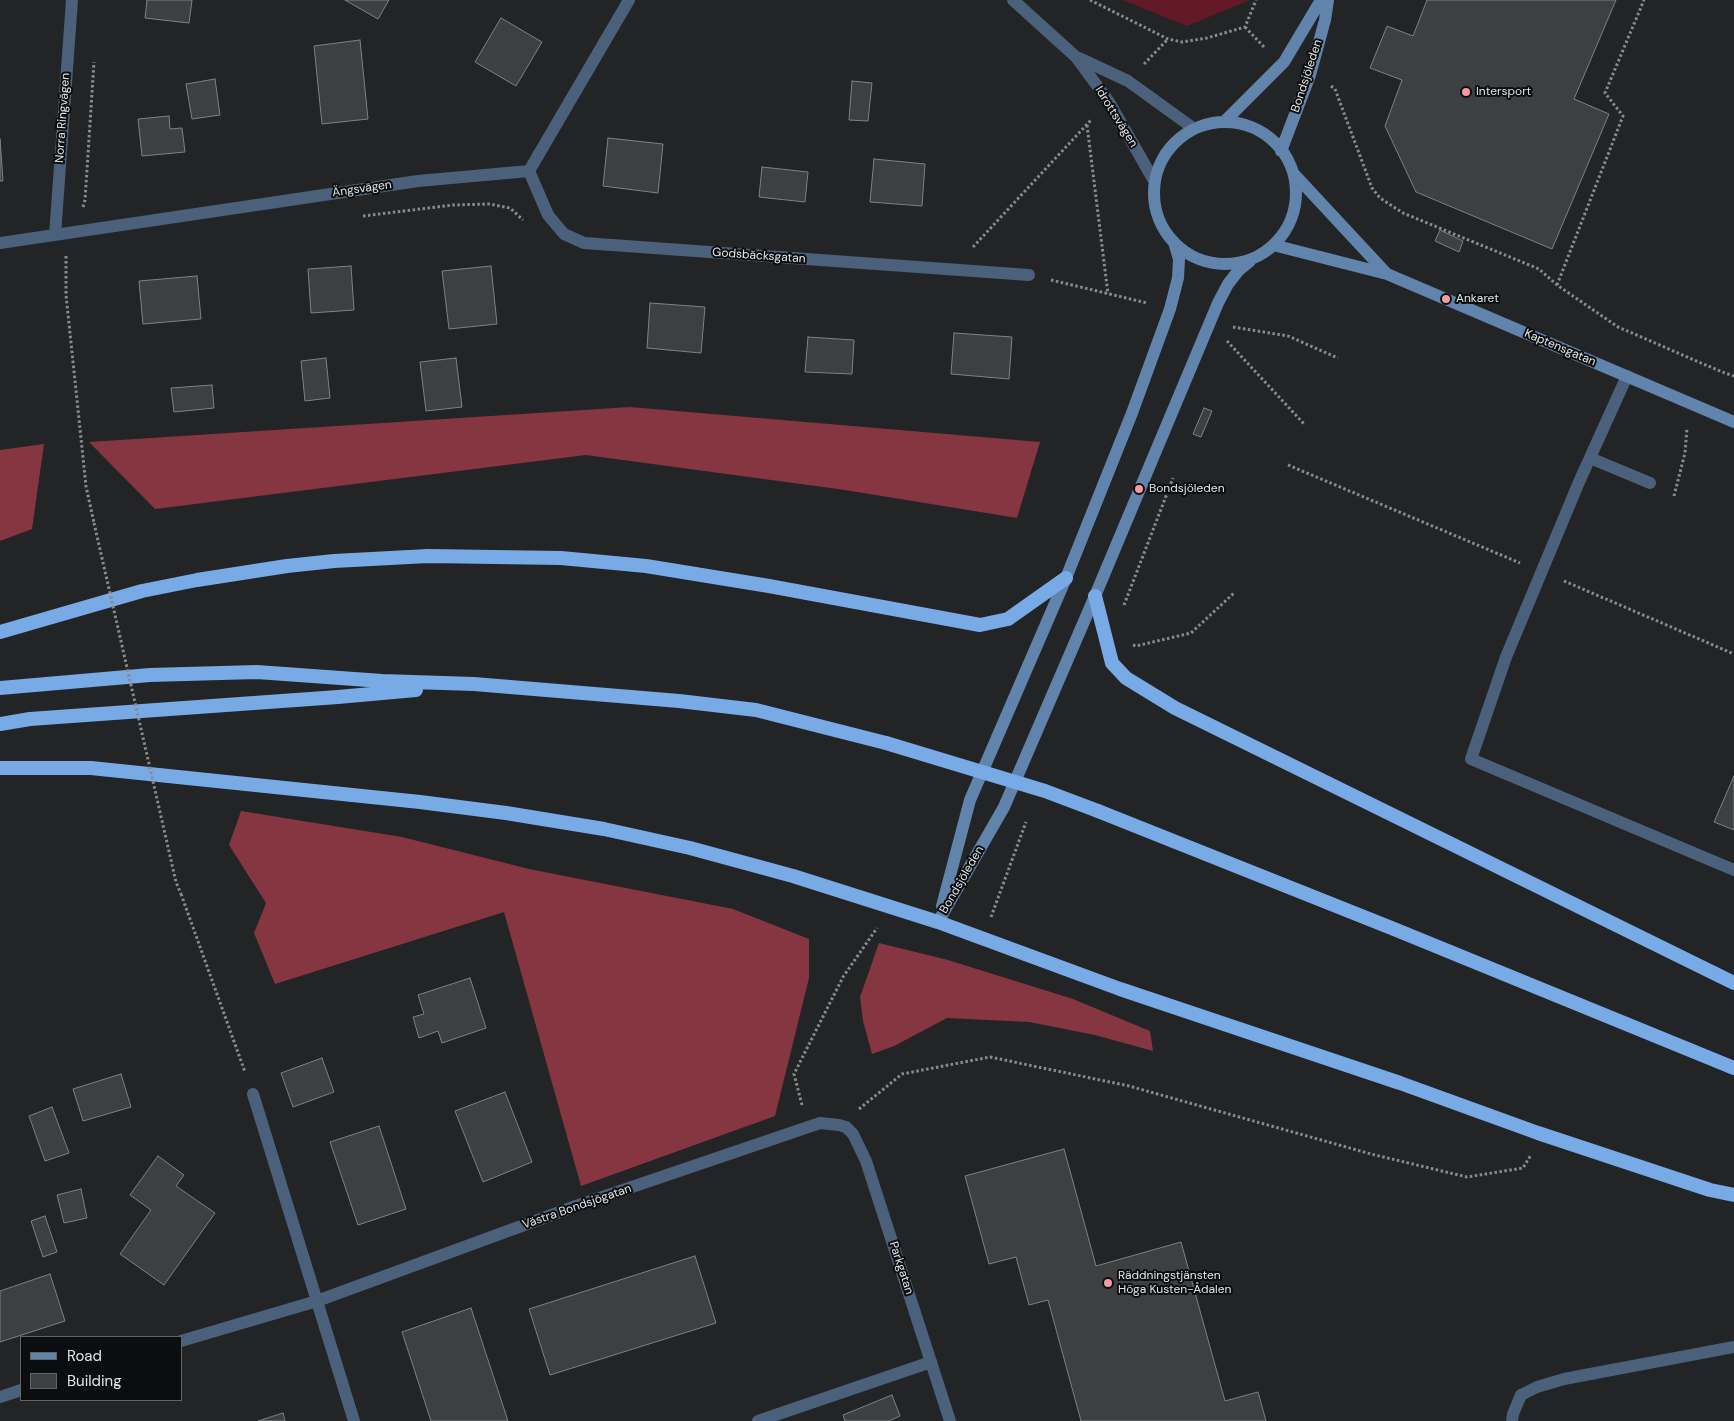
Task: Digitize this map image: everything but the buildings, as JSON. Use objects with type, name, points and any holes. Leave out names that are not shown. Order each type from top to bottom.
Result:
[{"type":"highway","points":[[0,632],[142,591],[197,580],[287,566],[418,556],[561,558],[646,566],[769,586],[980,625],[1008,619],[1066,578]]},
{"type":"highway","points":[[1095,596],[1112,662],[1126,678],[1176,708],[1734,983]]},
{"type":"highway","points":[[0,688],[150,675],[257,672],[382,681],[474,684],[679,701],[756,710],[886,743],[1045,791],[1394,929],[1734,1068]]},
{"type":"highway","points":[[0,724],[30,720],[338,697],[474,684]]},
{"type":"highway","points":[[0,768],[91,768],[420,802],[574,824],[690,848],[793,876],[938,922],[1120,989],[1400,1083],[1538,1133],[1710,1190],[1734,1195]]},
{"type":"main road","name":"Bondsjöleden","points":[[1224,122],[1284,62],[1321,0]]},
{"type":"main road","name":"Bondsjöleden","points":[[1281,151],[1310,75],[1328,0]]},
{"type":"main road","points":[[1224,122],[1260,133],[1281,151],[1296,184],[1296,208],[1290,226],[1276,246],[1262,256],[1250,261],[1226,265],[1213,263],[1195,256],[1174,242],[1162,226],[1157,215],[1152,191],[1156,167],[1165,151],[1182,134],[1193,128],[1224,122]]},
{"type":"main road","name":"Kaptensgatan","points":[[1292,172],[1387,274]]},
{"type":"main road","name":"Bondsjöleden","points":[[938,922],[970,800],[1066,578],[1132,413],[1170,309],[1178,278],[1179,259],[1174,242]]},
{"type":"main road","name":"Kaptensgatan","points":[[1276,246],[1387,274],[1734,422]]},
{"type":"main road","name":"Bondsjöleden","points":[[938,922],[1004,807],[1095,596],[1214,311],[1228,284],[1239,270],[1250,261]]},
{"type":"street","name":"Norra Ringvägen","points":[[55,235],[72,0]]},
{"type":"street","points":[[530,170],[629,0]]},
{"type":"street","name":"Idrottsvägen","points":[[1013,0],[1076,57],[1109,102],[1153,179]]},
{"type":"street","name":"Idrottsvägen","points":[[1076,57],[1128,81],[1193,128]]},
{"type":"street","name":"Ängsvägen","points":[[0,243],[418,181],[530,170]]},
{"type":"street","name":"Godsbäcksgatan","points":[[530,170],[548,215],[564,234],[584,243],[1029,275]]},
{"type":"street","points":[[1627,376],[1590,458],[1506,657],[1471,759],[1734,870]]},
{"type":"street","points":[[1590,458],[1650,483]]},
{"type":"street","points":[[253,1094],[354,1421]]},
{"type":"street","name":"Västra Bondsjögatan","points":[[182,1341],[317,1300],[576,1206],[820,1123],[839,1125]]},
{"type":"street","name":"Parkgatan","points":[[839,1125],[846,1127],[853,1134],[866,1161],[950,1421]]},
{"type":"street","points":[[1512,1421],[1521,1395],[1537,1387],[1564,1379],[1734,1347]]},
{"type":"street","points":[[758,1421],[931,1362]]},
{"type":"street","points":[[0,1397],[20,1390]]},
{"type":"path","points":[[1090,0],[1168,39],[1182,42],[1207,38],[1246,27],[1256,0]]},
{"type":"path","points":[[1557,285],[1623,116],[1605,93],[1644,0]]},
{"type":"path","points":[[1147,61],[1168,39]]},
{"type":"path","points":[[75,231],[85,200],[94,57]]},
{"type":"path","points":[[1329,84],[1335,89],[1372,188],[1380,198],[1403,213],[1539,269],[1557,285],[1618,326],[1734,376]]},
{"type":"path","points":[[949,270],[974,246],[1092,119]]},
{"type":"path","points":[[1087,125],[1108,294]]},
{"type":"path","points":[[356,217],[453,205],[489,204],[510,208],[528,224]]},
{"type":"path","points":[[57,256],[66,255],[66,295],[86,486],[174,873],[253,1094]]},
{"type":"path","points":[[1233,327],[1288,336],[1338,358]]},
{"type":"path","points":[[1674,496],[1685,453],[1687,425]]},
{"type":"path","points":[[1288,465],[1528,566]]},
{"type":"path","points":[[1561,580],[1734,654]]},
{"type":"path","points":[[1128,642],[1136,646],[1190,633],[1234,593]]},
{"type":"path","points":[[801,1102],[794,1074],[843,977],[878,928]]},
{"type":"path","points":[[839,1125],[902,1074],[990,1057],[1129,1086],[1371,1154],[1467,1177],[1523,1168],[1532,1153],[1538,1133]]},
{"type":"shaded area","points":[[1123,0],[1250,0],[1187,26]]},
{"type":"shaded area","points":[[630,407],[1040,442],[1017,518],[845,490],[586,455],[155,509],[89,442]]},
{"type":"shaded area","points":[[44,444],[32,529],[0,541],[0,450]]},
{"type":"shaded area","points":[[241,811],[402,837],[529,869],[733,909],[809,939],[809,978],[775,1116],[581,1186],[504,912],[275,984],[254,933],[266,903],[229,845]]},
{"type":"shaded area","points":[[879,943],[948,960],[1073,999],[1150,1031],[1153,1051],[1095,1035],[1029,1022],[947,1018],[894,1046],[872,1054],[863,1021],[860,997]]},
{"type":"place","name":"Intersport","points":[[1466,92]]},
{"type":"place","name":"Ankaret","points":[[1446,299]]},
{"type":"place","name":"Bondsjöleden","points":[[1139,489]]},
{"type":"place","name":"Räddningstjänsten Höga Kusten-Ådalen","points":[[1108,1283]]}]
